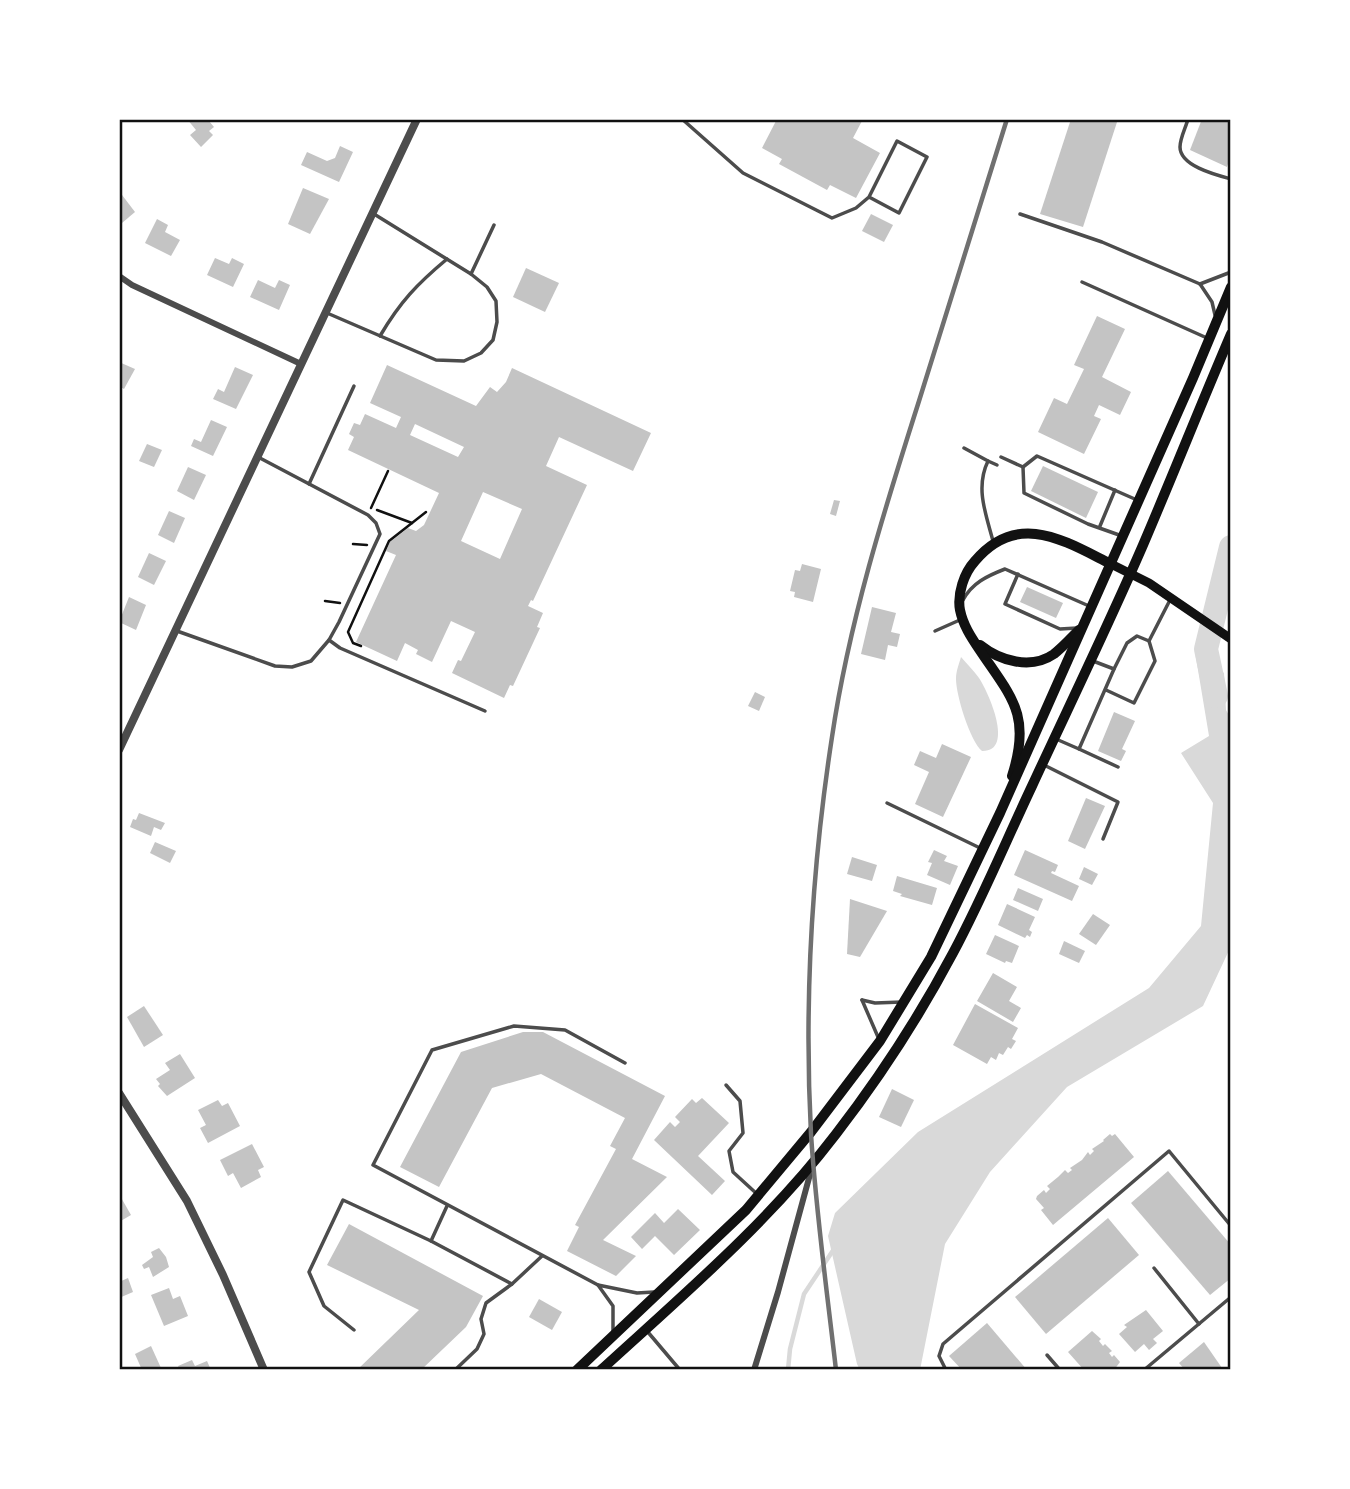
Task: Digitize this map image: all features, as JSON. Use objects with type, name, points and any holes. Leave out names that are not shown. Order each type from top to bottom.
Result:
[{"type":"main road","points":[[576,1370],[758,1195],[811,1132],[880,1041],[904,1002],[931,957],[1000,813],[1231,286]]},
{"type":"main road","points":[[601,1370],[768,1213],[813,1161],[883,1068],[928,1000],[955,950],[1090,660],[1231,334]]},
{"type":"main road","points":[[1000,813],[1014,769],[1019,717],[1013,699],[972,637],[959,607],[962,583],[983,551],[1015,533],[1035,532],[1055,539],[1129,573],[1174,600],[1228,638]]},
{"type":"main road","points":[[972,637],[989,652],[1009,660],[1027,663],[1037,662],[1054,654],[1082,627]]},
{"type":"street","points":[[119,750],[417,119]]},
{"type":"street","points":[[119,276],[132,285],[301,364]]},
{"type":"street","points":[[119,1093],[187,1201],[264,1370]]},
{"type":"street","points":[[754,1370],[813,1161]]},
{"type":"lane","points":[[682,119],[743,173],[832,218],[856,208],[869,197],[897,141],[927,157],[898,213],[869,197]]},
{"type":"lane","points":[[1188,119],[1180,146],[1182,156],[1188,162],[1231,179]]},
{"type":"lane","points":[[326,312],[436,360],[464,360],[481,354],[493,340],[497,323],[496,301],[487,286],[372,213]]},
{"type":"lane","points":[[1020,214],[1102,242],[1200,284],[1212,302],[1217,320]]},
{"type":"lane","points":[[471,274],[494,225]]},
{"type":"lane","points":[[380,336],[414,287],[447,259]]},
{"type":"lane","points":[[1200,284],[1231,272]]},
{"type":"lane","points":[[1083,282],[1209,339]]},
{"type":"lane","points":[[309,484],[354,386]]},
{"type":"lane","points":[[964,449],[997,465]]},
{"type":"lane","points":[[1023,467],[1037,456],[1138,500]]},
{"type":"lane","points":[[176,631],[275,666],[292,667],[310,661],[329,640],[380,534],[376,523],[368,515],[257,457]]},
{"type":"lane","points":[[1001,457],[1023,467]]},
{"type":"lane","points":[[988,461],[980,485],[994,543]]},
{"type":"lane","points":[[1023,467],[1024,493],[1088,524],[1100,526],[1122,536]]},
{"type":"lane","points":[[1100,526],[1115,490]]},
{"type":"lane","points":[[959,607],[969,589],[991,574],[1005,569],[1091,607]]},
{"type":"lane","points":[[1018,574],[1005,604],[1059,629],[1082,627]]},
{"type":"lane","points":[[1106,690],[1134,703],[1154,661],[1149,641],[1174,600]]},
{"type":"lane","points":[[935,631],[962,618]]},
{"type":"lane","points":[[1079,749],[1114,669],[1130,640],[1137,636],[1149,641]]},
{"type":"lane","points":[[329,640],[340,648],[485,711]]},
{"type":"lane","points":[[1090,660],[1114,669]]},
{"type":"lane","points":[[1054,738],[1118,767]]},
{"type":"lane","points":[[1042,764],[1118,802],[1104,839]]},
{"type":"lane","points":[[887,803],[983,850]]},
{"type":"lane","points":[[880,1041],[863,1000],[875,1003],[904,1002]]},
{"type":"lane","points":[[625,1063],[565,1030],[514,1026],[432,1050],[373,1165],[598,1285],[637,1293],[660,1292]]},
{"type":"lane","points":[[726,1085],[740,1101],[743,1133],[729,1151],[733,1172],[758,1195]]},
{"type":"lane","points":[[946,1370],[939,1356],[943,1344],[1169,1151],[1231,1226]]},
{"type":"lane","points":[[354,1330],[324,1306],[309,1272],[343,1200],[431,1241],[512,1284]]},
{"type":"lane","points":[[431,1241],[447,1206]]},
{"type":"lane","points":[[455,1370],[477,1349],[484,1334],[481,1319],[486,1303],[512,1284],[542,1256]]},
{"type":"lane","points":[[1154,1268],[1199,1324]]},
{"type":"lane","points":[[598,1285],[613,1306],[613,1334]]},
{"type":"lane","points":[[1144,1370],[1151,1368],[1231,1297]]},
{"type":"lane","points":[[645,1330],[680,1370]]},
{"type":"lane","points":[[1047,1355],[1060,1370]]},
{"type":"path","points":[[371,508],[388,471]]},
{"type":"path","points":[[363,647],[353,643],[348,632],[389,541],[426,512]]},
{"type":"path","points":[[353,544],[367,545]]},
{"type":"path","points":[[325,601],[340,603]]},
{"type":"shaded area","points":[[1195,652],[1224,673],[1226,710],[1231,719],[1231,946],[1203,1006],[1067,1087],[990,1172],[945,1244],[920,1370],[860,1370],[828,1236],[835,1213],[918,1132],[1149,988],[1201,926],[1213,803],[1181,753],[1209,736]]},
{"type":"shaded area","points":[[961,657],[979,678],[993,708],[998,732],[997,742],[992,749],[982,751],[977,746],[965,717],[956,679]]},
{"type":"building","points":[[187,119],[211,119],[209,121],[214,127],[209,131],[213,135],[201,147],[190,135],[196,130]]},
{"type":"building","points":[[777,119],[863,119],[853,138],[880,153],[856,198],[830,185],[827,190],[779,164],[782,159],[762,148]]},
{"type":"building","points":[[1071,119],[1118,119],[1083,227],[1040,214]]},
{"type":"building","points":[[1202,119],[1222,119],[1231,123],[1231,155],[1227,167],[1190,150]]},
{"type":"building","points":[[340,146],[353,152],[339,182],[301,165],[307,152],[327,161],[335,158]]},
{"type":"building","points":[[303,188],[329,199],[310,234],[288,224]]},
{"type":"building","points":[[119,191],[135,212],[122,223],[119,219]]},
{"type":"building","points":[[871,214],[893,225],[884,242],[862,231]]},
{"type":"building","points":[[157,219],[168,225],[165,232],[180,240],[171,256],[145,243]]},
{"type":"building","points":[[215,258],[229,264],[232,258],[244,264],[233,287],[207,275]]},
{"type":"building","points":[[526,268],[559,283],[545,312],[513,297]]},
{"type":"building","points":[[258,280],[275,288],[279,280],[290,285],[279,310],[250,297]]},
{"type":"building","points":[[1097,316],[1125,329],[1102,377],[1131,392],[1120,415],[1099,405],[1094,416],[1101,419],[1084,454],[1038,432],[1054,398],[1067,404],[1084,369],[1074,365]]},
{"type":"building","points":[[119,362],[135,369],[124,389],[119,386]]},
{"type":"building","points":[[387,365],[476,406],[490,387],[497,392],[506,382],[512,368],[651,433],[633,471],[559,437],[546,466],[587,485],[533,601],[531,600],[528,606],[543,613],[537,627],[540,628],[513,686],[510,685],[504,698],[452,673],[475,632],[451,621],[432,662],[416,654],[418,650],[405,643],[397,661],[356,642],[396,555],[386,551],[390,542],[408,528],[416,531],[424,525],[439,493],[348,450],[354,437],[349,434],[354,423],[360,425],[365,414],[396,428],[401,417],[370,403]],"holes":[[[415,424],[464,447],[458,457],[410,435]],[[483,492],[522,509],[500,559],[461,541]]]},
{"type":"building","points":[[235,367],[253,375],[236,409],[213,399],[218,389],[224,392]]},
{"type":"building","points":[[211,420],[227,427],[213,456],[191,446],[194,439],[201,442]]},
{"type":"building","points":[[147,444],[162,450],[154,467],[139,461]]},
{"type":"building","points":[[1043,466],[1098,492],[1086,518],[1031,491]]},
{"type":"building","points":[[188,467],[206,475],[194,500],[177,491]]},
{"type":"building","points":[[834,500],[840,501],[836,516],[830,514]]},
{"type":"building","points":[[169,511],[185,518],[174,543],[158,535]]},
{"type":"building","points":[[149,553],[166,561],[154,585],[138,577]]},
{"type":"building","points":[[802,564],[821,569],[813,602],[794,597],[795,592],[790,591],[795,570],[800,571]]},
{"type":"building","points":[[1027,587],[1063,603],[1056,618],[1020,602]]},
{"type":"building","points":[[129,597],[146,605],[136,630],[119,622]]},
{"type":"building","points":[[872,607],[896,613],[891,632],[900,634],[897,647],[888,645],[885,660],[861,654]]},
{"type":"building","points":[[755,692],[765,697],[759,711],[748,706]]},
{"type":"building","points":[[1114,712],[1135,721],[1122,749],[1126,751],[1121,761],[1098,751]]},
{"type":"building","points":[[942,744],[971,757],[943,817],[915,804],[929,772],[914,765],[920,751],[936,758]]},
{"type":"building","points":[[1086,798],[1105,806],[1085,849],[1068,841]]},
{"type":"building","points":[[139,813],[165,823],[161,830],[154,827],[151,836],[130,827]]},
{"type":"building","points":[[155,842],[176,851],[170,863],[150,853]]},
{"type":"building","points":[[934,850],[947,856],[944,861],[958,866],[950,885],[927,875],[932,863],[928,862]]},
{"type":"building","points":[[1025,850],[1058,865],[1055,872],[1051,873],[1079,886],[1072,901],[1014,875]]},
{"type":"building","points":[[852,857],[877,865],[872,881],[847,874]]},
{"type":"building","points":[[1084,867],[1098,874],[1092,885],[1079,879]]},
{"type":"building","points":[[897,876],[937,888],[932,905],[900,896],[902,894],[893,891]]},
{"type":"building","points":[[1018,888],[1043,899],[1038,911],[1013,900]]},
{"type":"building","points":[[850,899],[887,911],[860,957],[847,954]]},
{"type":"building","points":[[1007,904],[1035,917],[1029,930],[1032,932],[1030,937],[1027,935],[1025,938],[998,925]]},
{"type":"building","points":[[1093,914],[1110,925],[1096,945],[1079,934]]},
{"type":"building","points":[[995,935],[1019,946],[1012,963],[1005,963],[986,954]]},
{"type":"building","points":[[1064,941],[1085,951],[1079,963],[1059,954]]},
{"type":"building","points":[[993,973],[1017,987],[1009,1001],[1021,1008],[1013,1022],[977,1001]]},
{"type":"building","points":[[975,1004],[1018,1028],[1012,1039],[1016,1041],[1011,1049],[1008,1047],[1003,1055],[999,1053],[996,1060],[991,1057],[987,1064],[953,1045]]},
{"type":"building","points":[[144,1006],[163,1035],[144,1047],[127,1017]]},
{"type":"building","points":[[523,1032],[543,1032],[665,1096],[632,1159],[667,1177],[603,1240],[636,1256],[616,1276],[567,1251],[579,1227],[575,1225],[616,1149],[610,1146],[625,1118],[541,1074],[492,1088],[439,1187],[400,1167],[461,1052]]},
{"type":"building","points":[[180,1054],[195,1078],[167,1096],[158,1086],[160,1084],[156,1079],[170,1070],[165,1063]]},
{"type":"building","points":[[892,1089],[914,1100],[901,1127],[879,1117]]},
{"type":"building","points":[[702,1098],[729,1123],[698,1156],[725,1181],[712,1195],[654,1140],[670,1122],[675,1127],[680,1122],[675,1117],[692,1099],[696,1103]]},
{"type":"building","points":[[218,1100],[222,1106],[228,1103],[240,1126],[208,1143],[200,1128],[206,1125],[198,1110]]},
{"type":"building","points":[[1110,1134],[1115,1134],[1134,1157],[1053,1225],[1041,1210],[1044,1208],[1036,1199],[1037,1196],[1044,1190],[1046,1193],[1050,1189],[1047,1186],[1065,1170],[1068,1173],[1072,1170],[1070,1168],[1088,1152],[1090,1155],[1094,1151],[1092,1149]]},
{"type":"building","points":[[252,1144],[264,1167],[258,1170],[261,1177],[241,1188],[233,1173],[228,1176],[220,1160]]},
{"type":"building","points":[[1168,1171],[1231,1245],[1231,1278],[1210,1295],[1131,1203]]},
{"type":"building","points":[[119,1194],[131,1215],[119,1222]]},
{"type":"building","points":[[678,1209],[700,1230],[674,1255],[655,1236],[642,1249],[631,1237],[655,1213],[664,1223]]},
{"type":"building","points":[[1108,1218],[1139,1255],[1046,1334],[1015,1297]]},
{"type":"building","points":[[349,1224],[483,1296],[466,1327],[421,1370],[357,1370],[419,1310],[327,1265]]},
{"type":"building","points":[[159,1248],[169,1267],[153,1277],[149,1267],[144,1269],[142,1265],[153,1257],[151,1252]]},
{"type":"building","points":[[128,1278],[133,1292],[119,1298],[119,1282]]},
{"type":"building","points":[[169,1288],[173,1299],[180,1296],[188,1316],[164,1326],[151,1295]]},
{"type":"building","points":[[539,1299],[562,1312],[552,1330],[529,1317]]},
{"type":"building","points":[[1146,1310],[1163,1331],[1153,1339],[1157,1343],[1149,1350],[1144,1344],[1135,1352],[1119,1334],[1127,1327],[1124,1325]]},
{"type":"building","points":[[987,1323],[1027,1370],[962,1370],[949,1356]]},
{"type":"building","points":[[1092,1331],[1101,1339],[1099,1341],[1103,1346],[1105,1344],[1112,1351],[1109,1353],[1112,1357],[1114,1355],[1120,1362],[1114,1370],[1084,1370],[1068,1352]]},
{"type":"building","points":[[1204,1342],[1222,1368],[1185,1370],[1179,1363]]},
{"type":"building","points":[[151,1346],[161,1368],[142,1370],[135,1354]]},
{"type":"building","points":[[192,1360],[195,1366],[207,1361],[211,1370],[180,1370],[178,1366]]},
{"type":"waterway","points":[[1216,696],[1206,649],[1231,547]]},
{"type":"waterway","points":[[788,1370],[790,1349],[804,1294],[834,1249]]},
{"type":"railway","points":[[836,1370],[816,1193],[809,1084],[811,934],[825,786],[839,694],[869,567],[1007,119]]}]
